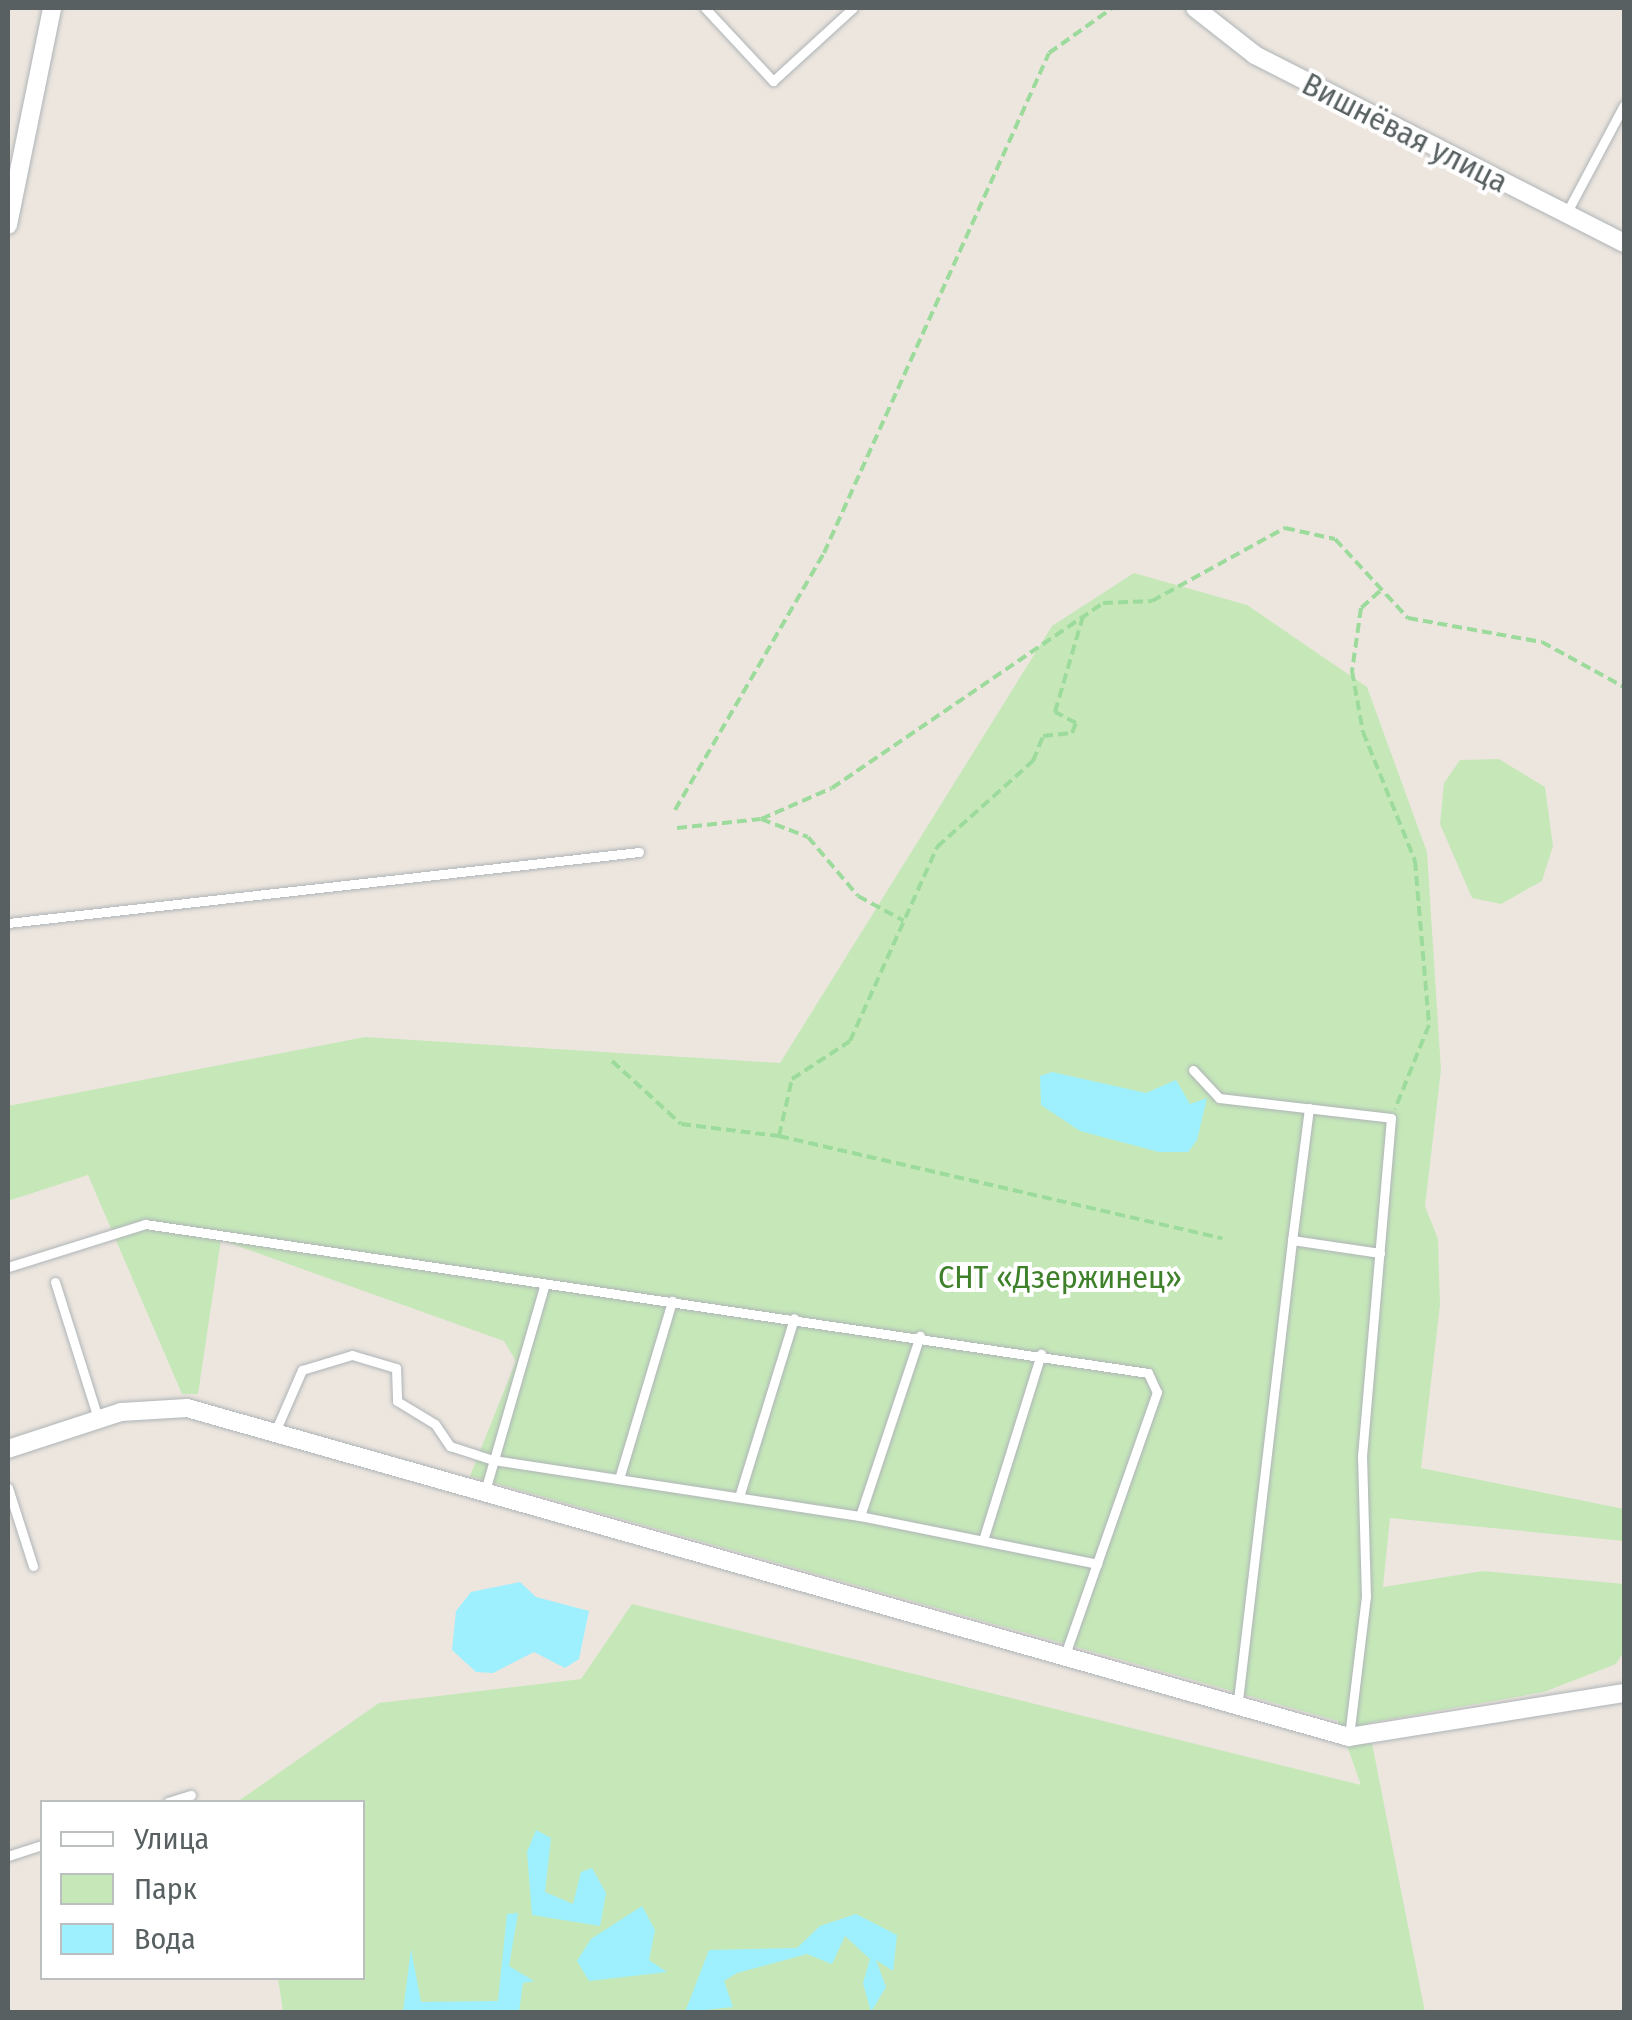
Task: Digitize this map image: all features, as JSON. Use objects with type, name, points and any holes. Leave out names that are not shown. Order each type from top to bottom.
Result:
[{"type":"street","points":[[8,225],[52,8]]},
{"type":"street","name":"Вишнёвая улица","points":[[1195,8],[1255,55],[1624,242]]},
{"type":"street","points":[[8,1448],[98,1418],[170,1406],[1237,1709],[1349,1737],[1624,1693]]},
{"type":"lane","points":[[705,8],[773,80],[853,8]]},
{"type":"lane","points":[[1566,214],[1624,105]]},
{"type":"lane","points":[[8,923],[639,852]]},
{"type":"lane","points":[[1192,1070],[1219,1098],[1392,1118],[1362,1455],[1366,1596],[1349,1737]]},
{"type":"lane","points":[[1237,1709],[1309,1108]]},
{"type":"lane","points":[[8,1267],[145,1224],[1041,1354],[1157,1380],[1064,1660]]},
{"type":"lane","points":[[1292,1240],[1380,1253]]},
{"type":"lane","points":[[54,1282],[98,1418]]},
{"type":"lane","points":[[484,1496],[545,1283]]},
{"type":"lane","points":[[619,1479],[672,1301]]},
{"type":"lane","points":[[739,1498],[794,1318]]},
{"type":"lane","points":[[860,1516],[920,1336]]},
{"type":"lane","points":[[984,1537],[1041,1354]]},
{"type":"lane","points":[[274,1434],[302,1370],[352,1355],[396,1368],[397,1402],[435,1424],[450,1446],[493,1460],[984,1537],[1097,1564]]},
{"type":"lane","points":[[8,1488],[34,1566]]},
{"type":"lane","points":[[175,1800],[191,1795]]},
{"type":"lane","points":[[8,1856],[40,1846]]},
{"type":"path","points":[[675,810],[824,553],[1049,53],[1112,8]]},
{"type":"path","points":[[677,828],[761,819],[832,788],[1103,603],[1152,601],[1285,528],[1335,540],[1408,618],[1542,642],[1624,688]]},
{"type":"path","points":[[1381,589],[1361,608],[1352,671],[1362,732],[1415,861],[1428,1026],[1392,1118]]},
{"type":"path","points":[[779,1136],[792,1079],[850,1041],[937,847],[1033,761],[1043,736],[1072,733],[1076,723],[1056,712],[1083,616]]},
{"type":"path","points":[[761,819],[808,838],[858,896],[904,920]]},
{"type":"path","points":[[612,1061],[680,1124],[779,1136],[1222,1238]]},
{"type":"green space","name":"СНТ «Дзержинец»","points":[[1134,573],[1247,605],[1367,687],[1427,852],[1441,1070],[1425,1206],[1438,1239],[1440,1305],[1421,1468],[1624,1509],[1624,1541],[1390,1518],[1383,1587],[1483,1571],[1624,1584],[1624,1651],[1616,1664],[1544,1692],[1368,1723],[1425,2012],[283,2012],[278,1980],[365,1980],[365,1800],[240,1800],[379,1703],[581,1679],[632,1604],[1361,1785],[1338,1721],[470,1476],[516,1361],[504,1341],[221,1240],[198,1394],[182,1394],[88,1175],[8,1201],[8,1106],[365,1037],[780,1063],[1052,626]]},
{"type":"green space","points":[[1499,759],[1545,787],[1553,846],[1542,881],[1501,904],[1472,898],[1440,824],[1444,783],[1460,760]]},
{"type":"water","points":[[1052,1072],[1146,1093],[1176,1080],[1190,1104],[1207,1098],[1197,1140],[1188,1152],[1159,1152],[1080,1131],[1041,1105],[1040,1076]]},
{"type":"water","points":[[520,1582],[536,1597],[589,1611],[579,1659],[565,1668],[534,1652],[493,1673],[476,1672],[452,1650],[456,1611],[471,1592]]},
{"type":"water","points":[[536,1830],[551,1838],[545,1892],[573,1904],[581,1872],[592,1868],[606,1893],[600,1926],[532,1915],[527,1852]]},
{"type":"water","points":[[642,1906],[655,1930],[649,1960],[667,1972],[589,1981],[577,1961],[591,1939]]},
{"type":"water","points":[[518,1913],[509,1966],[534,1981],[523,1983],[519,2012],[403,2012],[411,1949],[421,2002],[498,2001],[507,1914]]},
{"type":"water","points":[[856,1914],[897,1935],[893,1971],[876,1960],[886,1987],[871,2012],[863,1983],[870,1959],[845,1936],[832,1964],[807,1954],[737,1973],[724,1981],[733,2007],[685,2012],[709,1950],[797,1948],[820,1926]]}]
